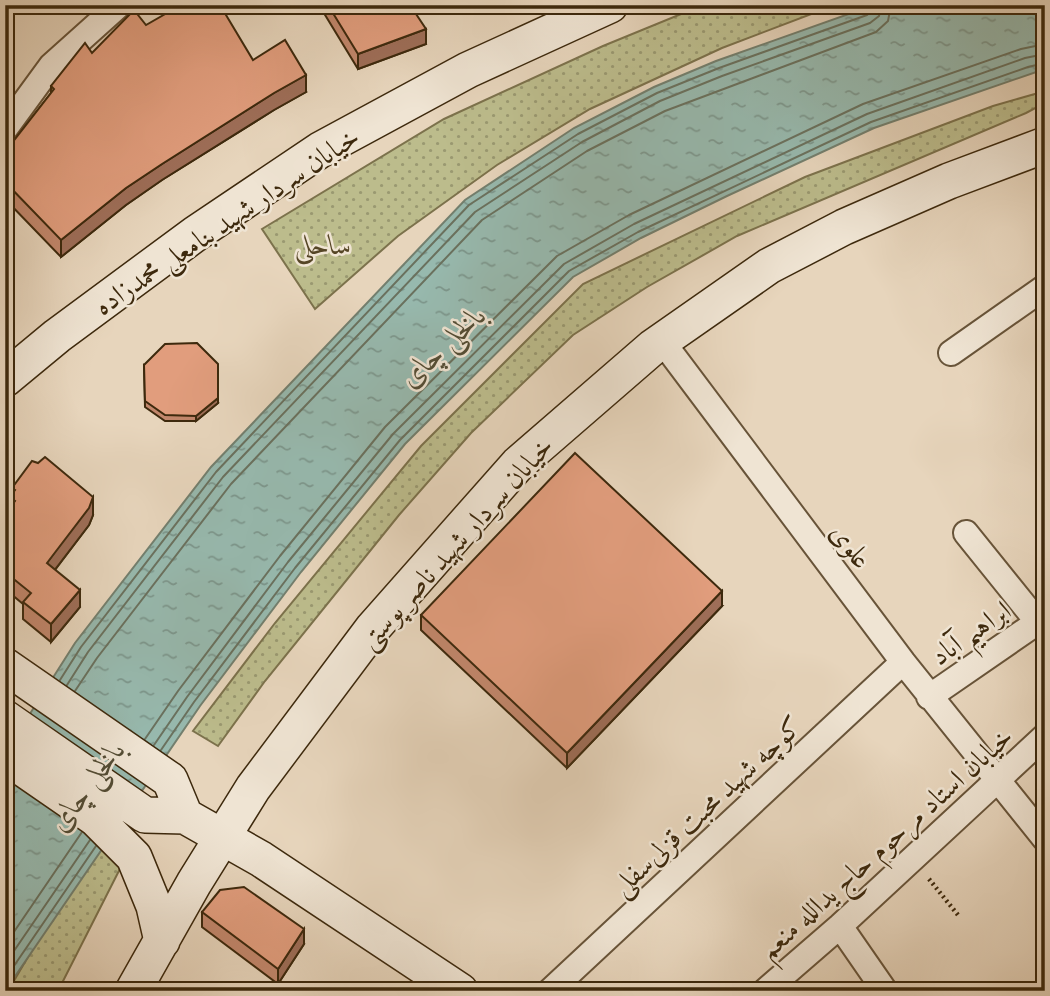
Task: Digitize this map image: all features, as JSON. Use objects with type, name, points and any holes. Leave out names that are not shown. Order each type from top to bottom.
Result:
[{"type":"main road","name":"خیابان سردار شهید بنامعلی محمدزاده","points":[[5,379],[195,234],[320,150],[468,70],[610,5]]},
{"type":"main road","name":"خیابان سردار شهید ناصر پوستی","points":[[133,991],[253,788],[382,618],[518,464],[662,341],[769,266],[844,227],[949,181],[1045,145]]},
{"type":"main road","points":[[5,666],[170,780],[185,816]]},
{"type":"main road","points":[[5,718],[145,815],[185,816],[261,859],[446,987]]},
{"type":"main road","points":[[5,756],[95,818],[134,857],[154,906],[162,941]]},
{"type":"street","points":[[5,129],[51,66],[119,5]]},
{"type":"street","points":[[951,353],[1045,287]]},
{"type":"street","name":"علوی","points":[[662,341],[929,697],[1000,780],[1045,839]]},
{"type":"street","points":[[966,533],[1042,623]]},
{"type":"street","name":"ابراهیم آباد","points":[[929,697],[1042,623]]},
{"type":"street","name":"کوچه شهید محبت قزلی‌سفلی","points":[[550,991],[903,662]]},
{"type":"street","name":"خیابان استاد مرحوم حاج یدالله منعم","points":[[765,991],[841,926],[1045,736]]},
{"type":"street","points":[[841,926],[885,991]]},
{"type":"path","points":[[914,859],[958,915]]},
{"type":"green space","name":"ساحلی","points":[[703,5],[835,5],[722,48],[590,109],[497,165],[398,236],[315,309],[262,229],[444,119],[603,46]]},
{"type":"green space","points":[[1045,91],[1045,103],[1026,113],[737,236],[647,287],[573,335],[471,433],[399,515],[265,681],[218,746],[193,731],[275,623],[421,446],[583,284],[805,177],[993,106]]},
{"type":"green space","points":[[101,832],[129,851],[58,991],[8,991]]},
{"type":"water","name":"بالخلی چای","points":[[874,5],[1045,5],[1045,69],[874,128],[641,238],[573,277],[405,444],[301,572],[200,706],[5,991],[5,753],[75,643],[211,467],[465,200],[574,128],[654,87],[716,61]]},
{"type":"building","points":[[181,5],[220,5],[253,60],[285,40],[306,75],[126,188],[61,240],[5,182],[5,152],[54,89],[51,86],[85,43],[92,53],[134,10],[146,25]]},
{"type":"building","points":[[328,5],[410,5],[426,29],[358,54]]},
{"type":"building","points":[[197,343],[218,364],[218,398],[196,416],[165,415],[145,401],[144,365],[165,344]]},
{"type":"building","points":[[575,453],[722,591],[567,753],[421,615]]},
{"type":"building","points":[[45,457],[93,497],[89,508],[47,563],[80,590],[51,624],[23,602],[31,593],[5,572],[5,515],[15,501],[10,497],[15,490],[12,488],[32,461],[38,463]]},
{"type":"building","points":[[244,887],[304,929],[278,969],[202,912],[220,890]]}]
